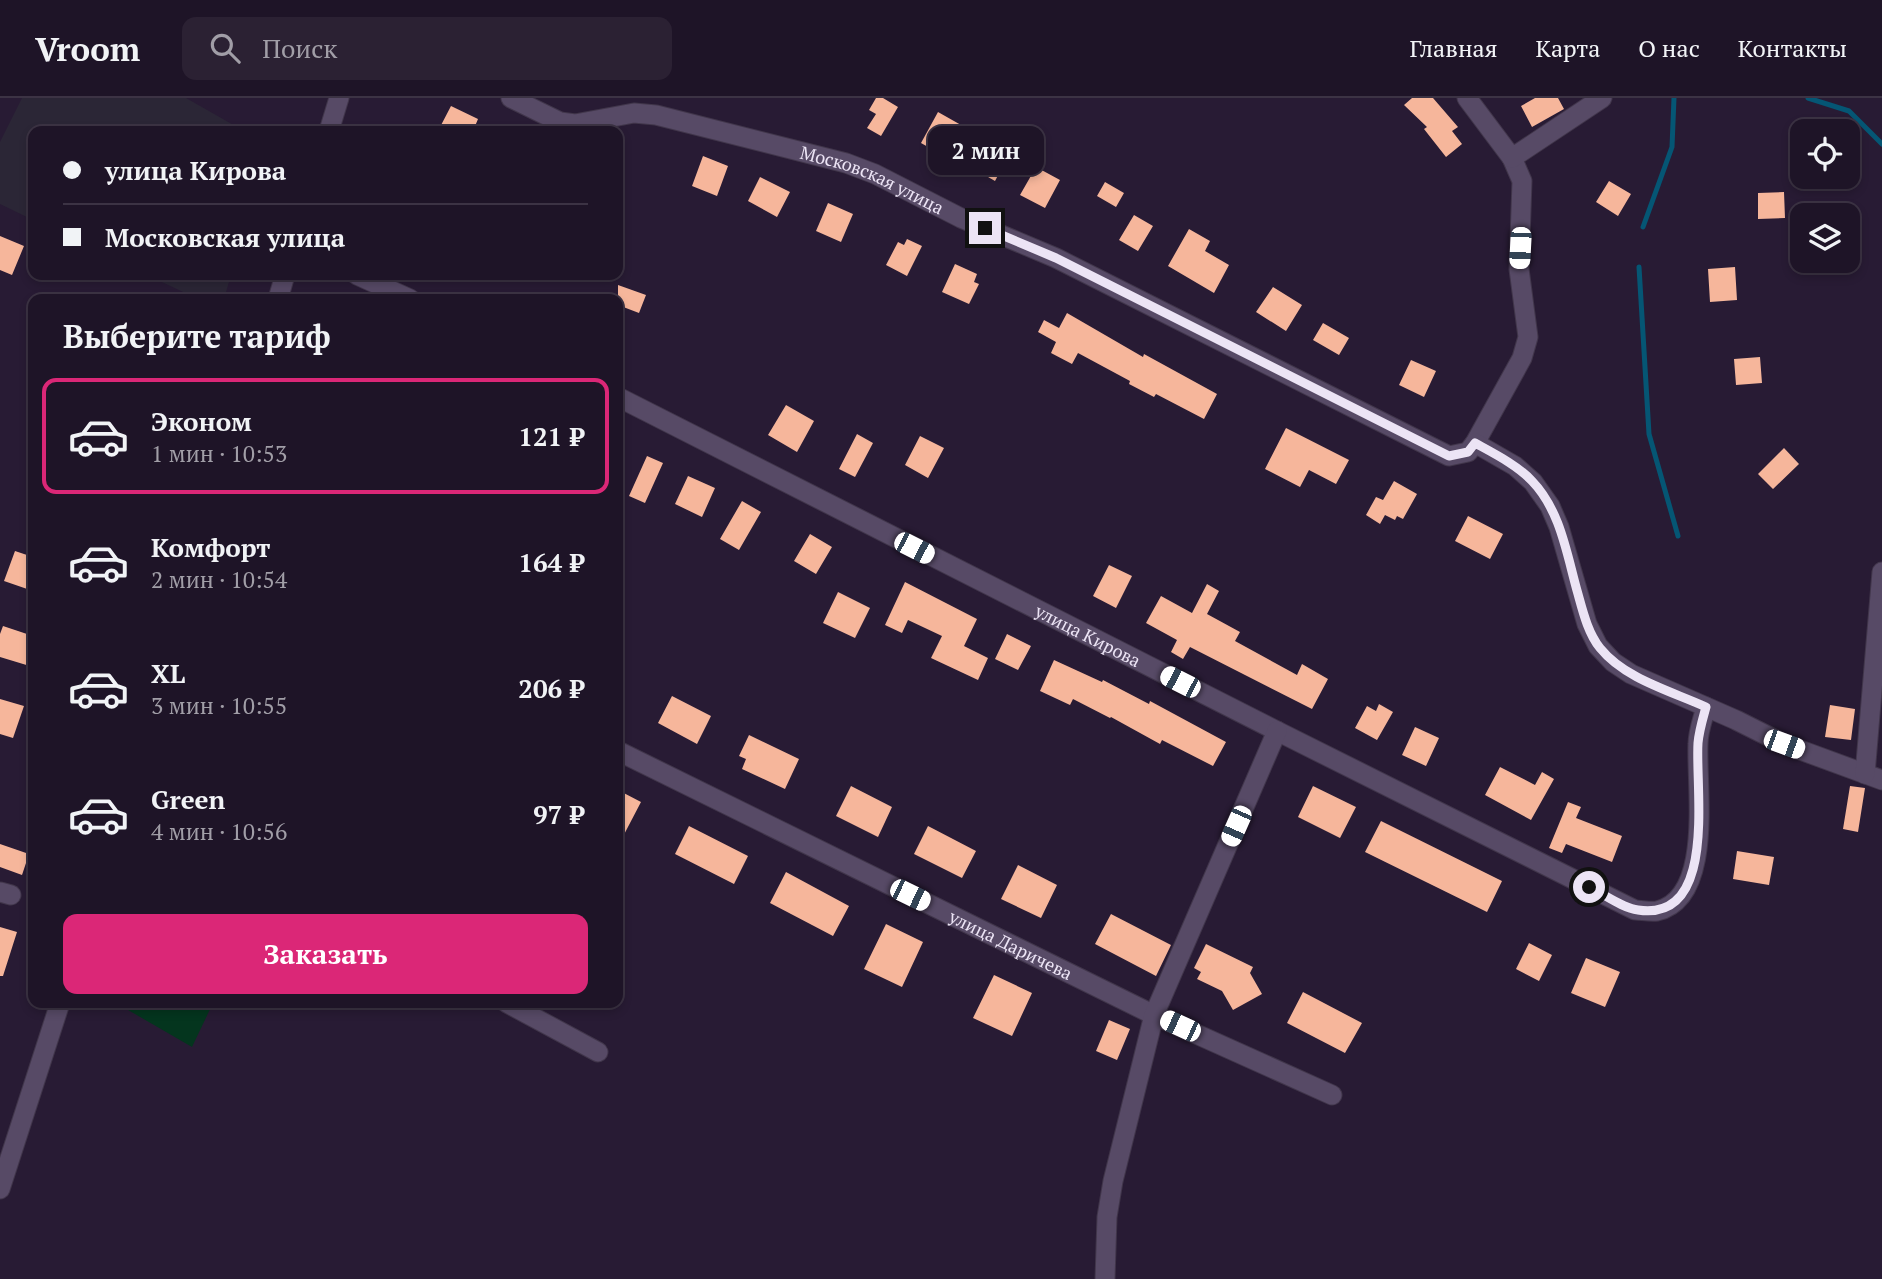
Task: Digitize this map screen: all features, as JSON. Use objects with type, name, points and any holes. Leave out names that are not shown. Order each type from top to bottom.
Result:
[{"type":"street","points":[[331,126],[339,98]]},
{"type":"street","name":"Московская улица","points":[[511,98],[560,122],[588,123],[634,113],[656,115],[846,163],[875,174],[961,218],[1056,258],[1449,456],[1468,452],[1475,443]]},
{"type":"street","points":[[1467,98],[1512,158],[1522,181],[1519,269],[1528,337],[1522,358],[1475,443],[1515,466],[1533,482],[1550,506],[1559,527],[1587,624],[1598,646],[1613,662],[1631,674],[1784,744],[1873,777],[1882,572]]},
{"type":"street","points":[[1512,158],[1602,98]]},
{"type":"street","points":[[368,280],[399,294]]},
{"type":"street","name":"улица Кирова","points":[[623,400],[1635,910],[1656,911],[1676,902],[1688,887],[1694,868],[1698,822],[1698,741],[1706,707]]},
{"type":"street","points":[[1105,1279],[1107,1217],[1113,1181],[1154,1014],[1277,731]]},
{"type":"street","name":"улица Даричева","points":[[623,753],[1154,1014],[1332,1095]]},
{"type":"street","points":[[0,1189],[58,1008]]},
{"type":"street","points":[[516,1008],[598,1052]]},
{"type":"shaded area","points":[[22,98],[186,98],[235,126],[28,126],[28,218],[0,204],[0,142]]},
{"type":"shaded area","points":[[158,280],[230,280],[225,294],[187,294]]},
{"type":"green space","points":[[125,1008],[211,1008],[192,1047]]},
{"type":"building","points":[[876,98],[883,98],[898,107],[881,136],[867,128],[876,114],[869,110]]},
{"type":"building","points":[[1412,98],[1433,98],[1458,127],[1452,131],[1462,144],[1446,157],[1424,129],[1427,127],[1404,105]]},
{"type":"building","points":[[1535,98],[1558,98],[1564,109],[1532,127],[1521,106]]},
{"type":"building","points":[[451,106],[478,119],[475,126],[441,126]]},
{"type":"building","points":[[938,112],[961,125],[944,156],[921,143]]},
{"type":"building","points":[[984,141],[1009,155],[995,181],[969,166]]},
{"type":"building","points":[[703,156],[728,166],[717,196],[692,186]]},
{"type":"building","points":[[1036,167],[1060,180],[1045,208],[1020,195]]},
{"type":"building","points":[[760,177],[790,192],[777,217],[748,201]]},
{"type":"building","points":[[1609,181],[1631,194],[1618,216],[1596,202]]},
{"type":"building","points":[[1105,182],[1124,193],[1116,207],[1097,196]]},
{"type":"building","points":[[1784,192],[1785,218],[1758,219],[1758,193]]},
{"type":"building","points":[[828,203],[853,214],[841,242],[816,231]]},
{"type":"building","points":[[1134,215],[1153,226],[1138,251],[1119,240]]},
{"type":"building","points":[[1189,229],[1210,241],[1205,251],[1229,265],[1214,293],[1168,266]]},
{"type":"building","points":[[0,236],[24,246],[12,275],[0,270]]},
{"type":"building","points":[[907,239],[922,246],[907,276],[886,265],[898,242],[904,245]]},
{"type":"building","points":[[955,264],[977,274],[974,282],[979,284],[969,304],[942,292]]},
{"type":"building","points":[[1735,267],[1737,300],[1710,302],[1708,269]]},
{"type":"building","points":[[618,285],[646,295],[639,313],[623,307],[623,294],[618,294]]},
{"type":"building","points":[[1273,287],[1302,305],[1286,331],[1256,312]]},
{"type":"building","points":[[1067,313],[1143,357],[1144,354],[1217,394],[1204,419],[1156,394],[1154,397],[1129,384],[1130,381],[1078,353],[1072,364],[1051,353],[1056,342],[1038,332],[1044,320],[1059,328]]},
{"type":"building","points":[[1323,323],[1349,338],[1339,355],[1313,340]]},
{"type":"building","points":[[1760,357],[1762,383],[1736,385],[1734,359]]},
{"type":"building","points":[[1411,360],[1436,371],[1424,397],[1399,385]]},
{"type":"building","points":[[786,405],[814,421],[797,452],[768,435]]},
{"type":"building","points":[[1286,428],[1349,460],[1336,484],[1309,470],[1300,487],[1265,469]]},
{"type":"building","points":[[857,434],[873,443],[855,477],[839,469]]},
{"type":"building","points":[[920,436],[944,448],[928,478],[905,465]]},
{"type":"building","points":[[1784,448],[1799,464],[1773,489],[1758,474]]},
{"type":"building","points":[[647,456],[663,463],[645,503],[629,496]]},
{"type":"building","points":[[688,476],[715,488],[702,517],[675,504]]},
{"type":"building","points":[[1394,481],[1417,494],[1403,519],[1397,516],[1395,520],[1385,515],[1380,524],[1366,515],[1376,497],[1383,500]]},
{"type":"building","points":[[742,501],[761,512],[739,550],[720,539]]},
{"type":"building","points":[[1468,516],[1503,534],[1490,559],[1455,541]]},
{"type":"building","points":[[810,534],[832,547],[816,574],[794,561]]},
{"type":"building","points":[[15,551],[28,555],[28,589],[4,581]]},
{"type":"building","points":[[1109,565],[1132,576],[1116,608],[1093,596]]},
{"type":"building","points":[[905,582],[977,619],[964,646],[988,658],[978,680],[931,658],[942,636],[908,620],[902,633],[885,625]]},
{"type":"building","points":[[1207,584],[1219,591],[1207,614],[1240,632],[1235,641],[1297,675],[1302,664],[1328,679],[1312,709],[1190,647],[1183,659],[1171,652],[1177,640],[1146,623],[1161,596],[1192,613]]},
{"type":"building","points":[[838,592],[870,608],[855,638],[823,623]]},
{"type":"building","points":[[3,626],[28,634],[28,665],[0,657],[0,634]]},
{"type":"building","points":[[1007,634],[1031,646],[1018,670],[995,659]]},
{"type":"building","points":[[1054,660],[1102,682],[1103,680],[1149,704],[1150,701],[1226,742],[1213,766],[1162,740],[1160,744],[1073,699],[1070,705],[1040,691]]},
{"type":"building","points":[[672,696],[711,716],[697,744],[658,723]]},
{"type":"building","points":[[0,699],[24,706],[13,738],[0,734]]},
{"type":"building","points":[[1379,704],[1393,712],[1377,740],[1355,728],[1367,706],[1376,711]]},
{"type":"building","points":[[1830,705],[1855,709],[1851,740],[1825,737]]},
{"type":"building","points":[[1415,727],[1439,738],[1426,766],[1402,755]]},
{"type":"building","points":[[749,735],[799,759],[785,789],[742,769],[746,759],[739,756]]},
{"type":"building","points":[[1500,767],[1535,785],[1542,772],[1554,779],[1531,820],[1485,795]]},
{"type":"building","points":[[851,786],[892,807],[878,837],[836,816]]},
{"type":"building","points":[[1313,786],[1356,807],[1340,838],[1298,817]]},
{"type":"building","points":[[1850,786],[1865,788],[1858,832],[1843,829]]},
{"type":"building","points":[[623,793],[641,802],[623,836]]},
{"type":"building","points":[[1568,802],[1581,807],[1576,818],[1622,836],[1612,862],[1566,844],[1562,853],[1549,848]]},
{"type":"building","points":[[1381,821],[1502,881],[1487,912],[1365,852]]},
{"type":"building","points":[[689,826],[748,856],[734,884],[675,854]]},
{"type":"building","points":[[928,826],[976,851],[962,878],[914,854]]},
{"type":"building","points":[[0,844],[28,854],[22,875],[0,867]]},
{"type":"building","points":[[1737,851],[1774,857],[1769,885],[1733,879]]},
{"type":"building","points":[[1018,865],[1057,885],[1041,918],[1001,899]]},
{"type":"building","points":[[786,872],[849,906],[833,936],[770,903]]},
{"type":"building","points":[[1111,914],[1171,945],[1156,976],[1095,944]]},
{"type":"building","points":[[886,924],[923,942],[902,987],[864,969]]},
{"type":"building","points":[[0,927],[17,932],[3,976],[0,976]]},
{"type":"building","points":[[1529,943],[1552,955],[1539,981],[1516,969]]},
{"type":"building","points":[[1206,944],[1253,967],[1250,973],[1262,994],[1233,1010],[1222,991],[1197,979],[1201,972],[1194,968]]},
{"type":"building","points":[[1586,958],[1620,972],[1605,1007],[1571,993]]},
{"type":"building","points":[[994,975],[1032,993],[1012,1036],[973,1018]]},
{"type":"building","points":[[1303,992],[1362,1023],[1345,1053],[1287,1023]]},
{"type":"building","points":[[1109,1020],[1130,1029],[1117,1060],[1096,1051]]},
{"type":"waterway","points":[[1643,227],[1672,147],[1674,98]]},
{"type":"waterway","points":[[1808,98],[1849,111],[1882,144]]},
{"type":"waterway","points":[[1639,267],[1649,434],[1678,536]]},
{"type":"route","points":[[985,228],[1056,258],[1449,456],[1468,452],[1475,443],[1515,466],[1533,482],[1550,506],[1559,527],[1587,624],[1598,646],[1613,662],[1631,674],[1706,707],[1698,741],[1698,822],[1694,868],[1688,887],[1676,902],[1656,911],[1635,910],[1589,887]]}]
